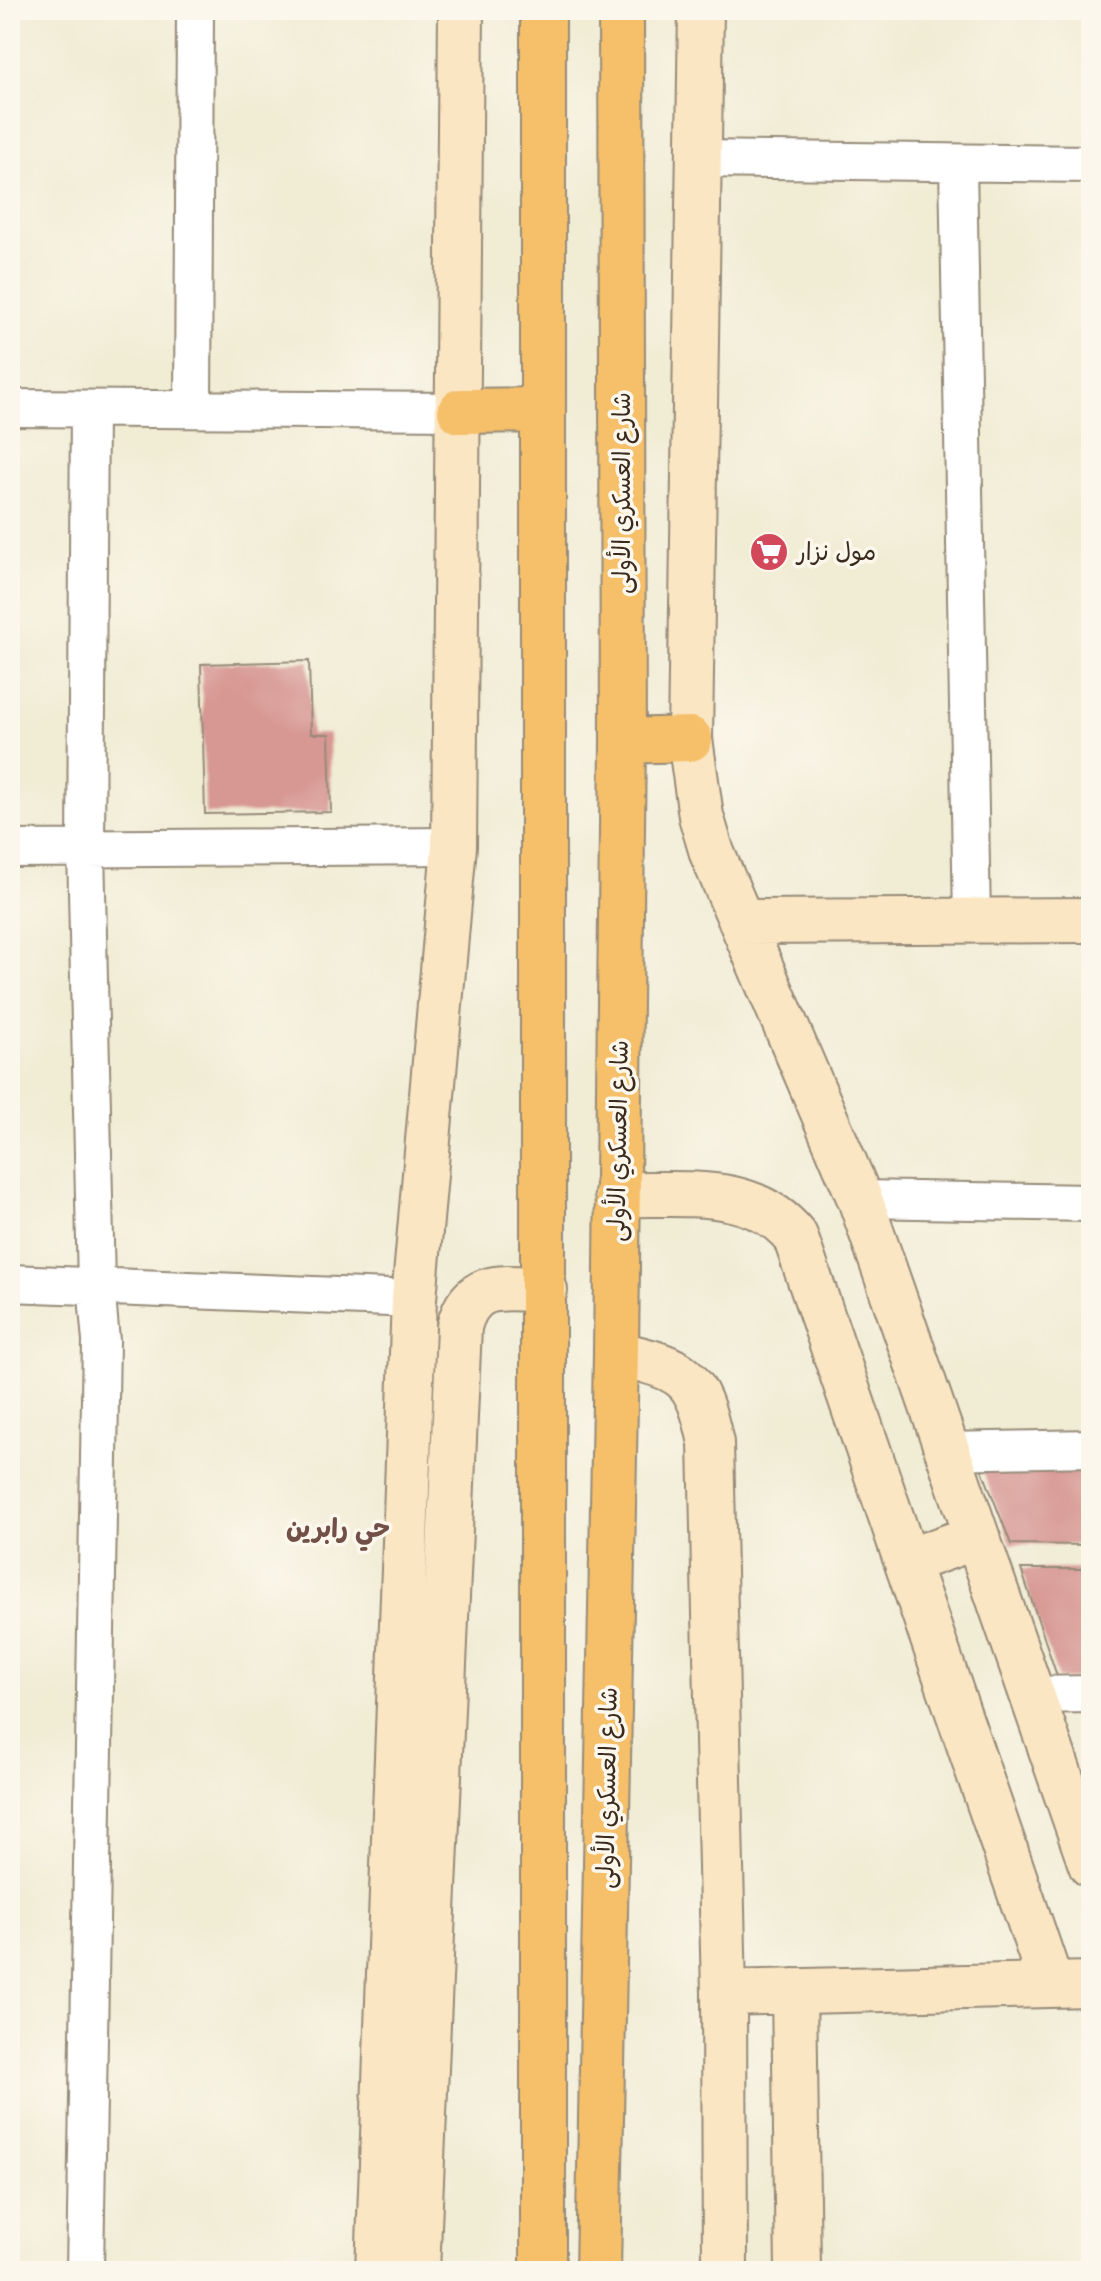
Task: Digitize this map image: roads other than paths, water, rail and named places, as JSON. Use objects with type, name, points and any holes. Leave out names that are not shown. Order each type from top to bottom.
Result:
[{"type":"main road","points":[[543,10],[543,2271]]},
{"type":"main road","name":"شارع العسكري الأولى","points":[[598,2271],[616,1353],[623,741],[621,10]]},
{"type":"main road","points":[[460,411],[543,410]]},
{"type":"main road","points":[[623,741],[690,739]]},
{"type":"street","points":[[193,409],[195,10]]},
{"type":"street","points":[[378,2271],[414,1299],[454,846],[461,10]]},
{"type":"street","points":[[701,10],[690,739],[701,816],[712,853],[860,1199],[1091,1865]]},
{"type":"street","points":[[699,159],[1091,164]]},
{"type":"street","points":[[958,164],[972,920]]},
{"type":"street","points":[[10,408],[460,411]]},
{"type":"street","points":[[85,2271],[101,1341],[96,1285],[86,848],[89,409]]},
{"type":"street","points":[[10,849],[454,846]]},
{"type":"street","points":[[742,922],[1091,920]]},
{"type":"street","points":[[617,1194],[739,1198],[771,1211],[795,1236],[908,1561],[1071,1984],[724,1993]]},
{"type":"street","points":[[860,1199],[1091,1203]]},
{"type":"street","points":[[10,1283],[414,1299]]},
{"type":"street","points":[[417,2271],[459,1327],[469,1303],[479,1294],[505,1288],[545,1290]]},
{"type":"street","points":[[616,1353],[674,1368],[695,1389],[711,1443],[724,1993],[725,2271]]},
{"type":"street","points":[[946,1451],[1091,1448]]},
{"type":"street","points":[[908,1561],[976,1537]]},
{"type":"street","points":[[1031,1695],[1091,1694]]},
{"type":"street","points":[[794,1991],[798,2271]]},
{"type":"place","name":"مول نزار","points":[[769,552]]},
{"type":"district","name":"حي رابرين","points":[[338,1528]]}]
